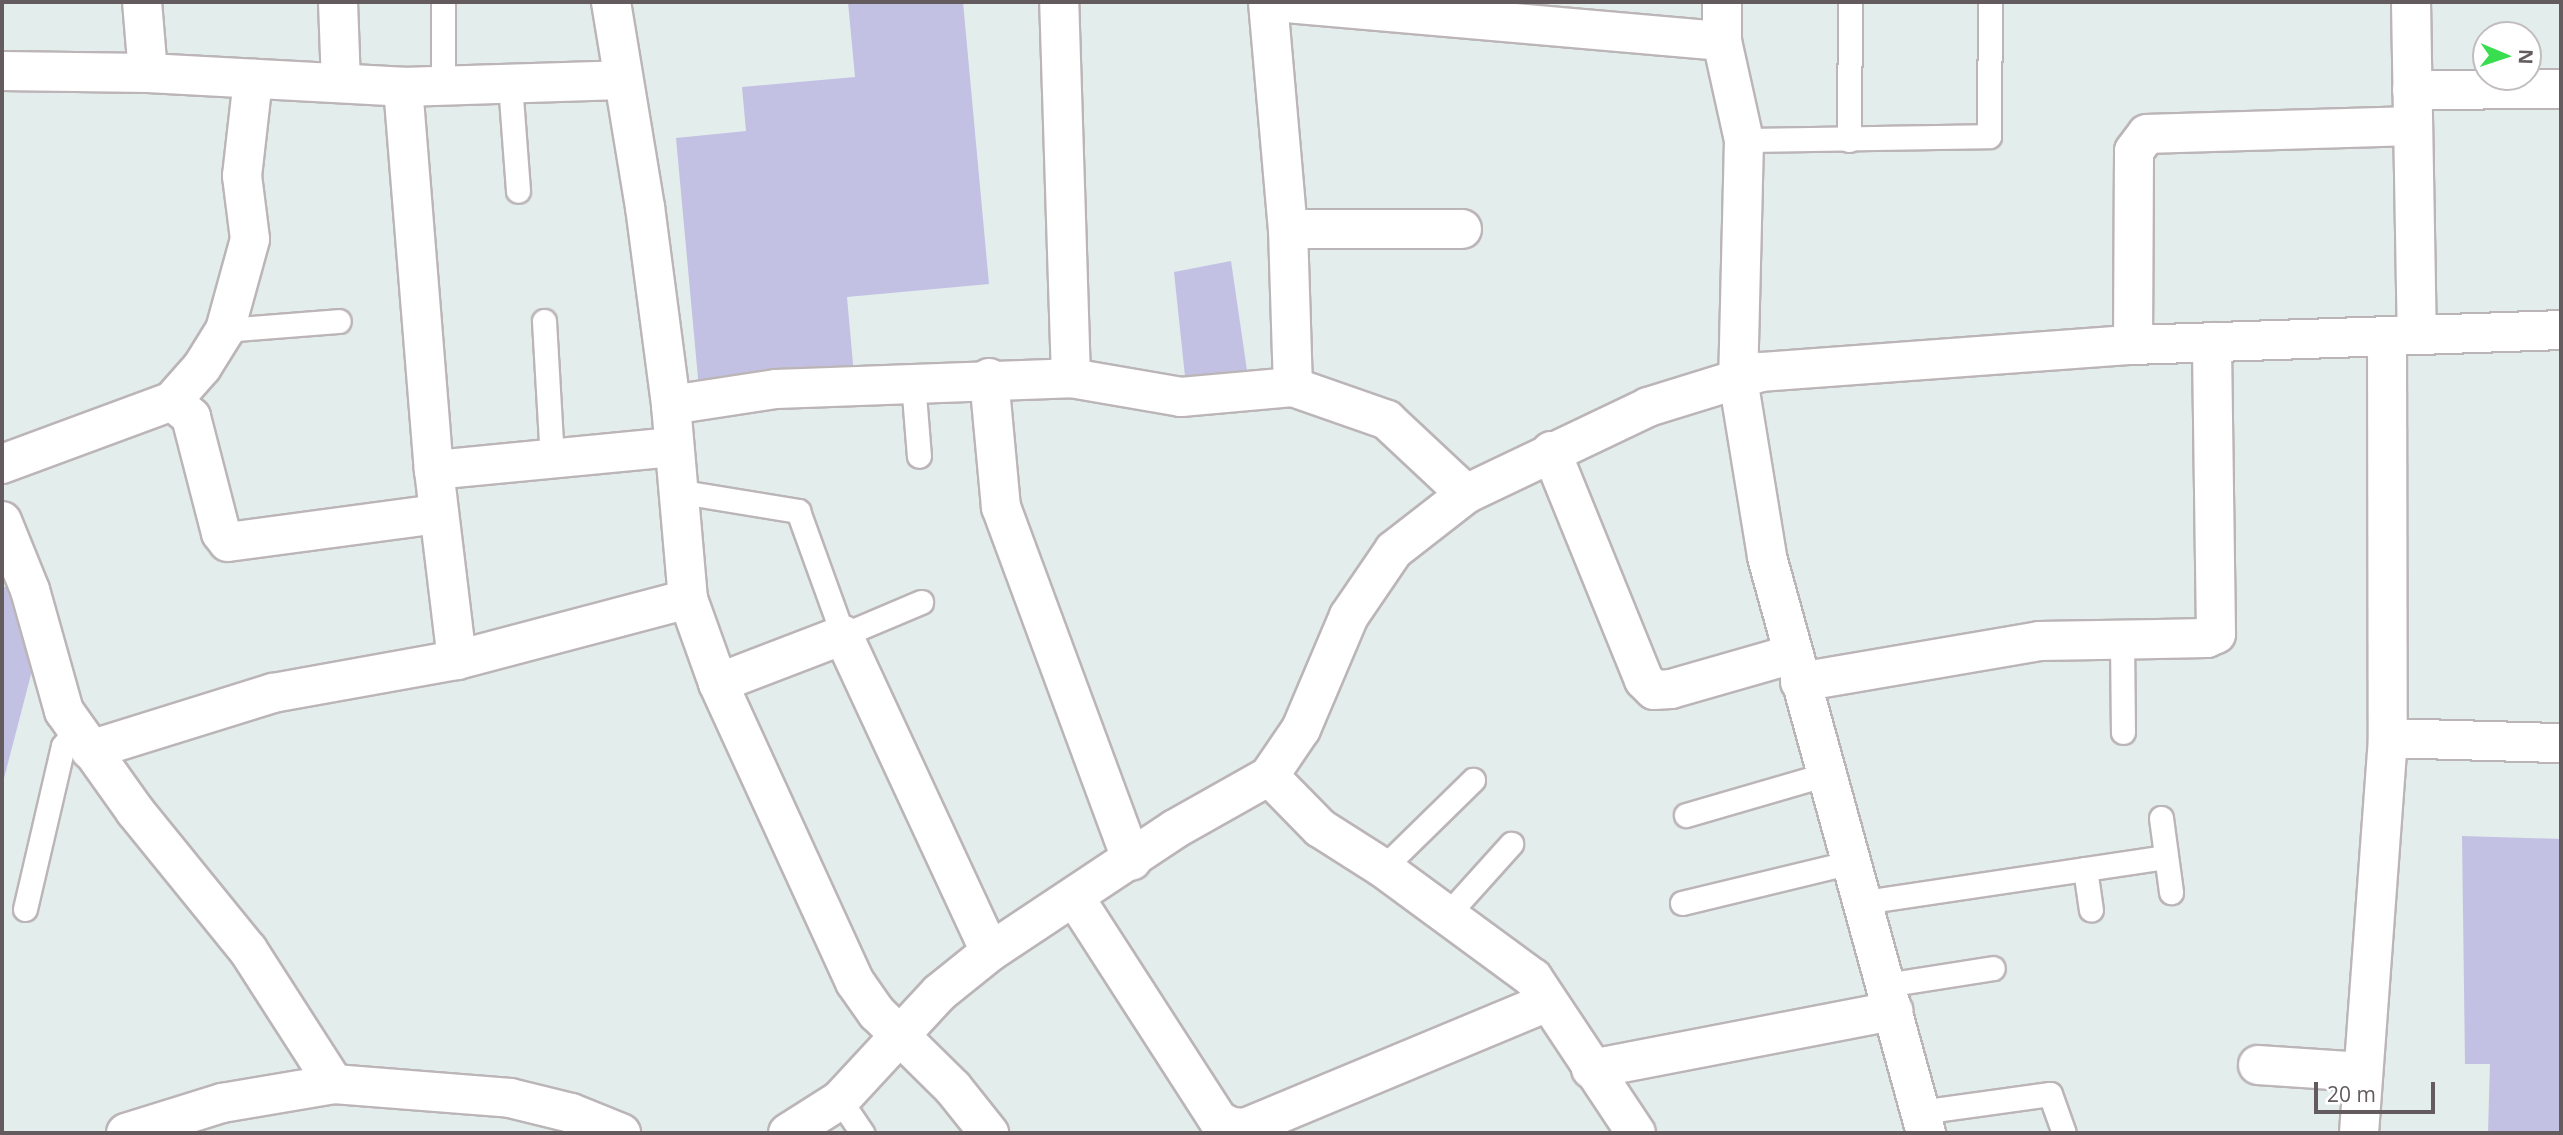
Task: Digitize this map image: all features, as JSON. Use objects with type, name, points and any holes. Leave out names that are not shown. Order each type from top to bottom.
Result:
[{"type":"street","points":[[142,2],[148,73]]},
{"type":"street","points":[[338,2],[341,83]]},
{"type":"street","points":[[611,2],[645,207],[671,405],[676,491],[688,599],[718,683],[855,982],[900,1035],[953,1088],[989,1133]]},
{"type":"street","points":[[1059,2],[1071,378]]},
{"type":"street","points":[[1268,2],[1288,229],[1293,387]]},
{"type":"street","points":[[1275,2],[1722,41]]},
{"type":"street","points":[[1722,2],[1722,41],[1744,140],[1738,379],[1767,557],[1923,1123]]},
{"type":"street","points":[[2359,1133],[2388,738],[2412,108],[2411,2]]},
{"type":"street","points":[[2,71],[148,73],[403,86],[622,80]]},
{"type":"street","points":[[2,464],[172,401],[225,330],[250,239],[243,176],[253,79]]},
{"type":"street","points":[[403,86],[438,514],[457,660]]},
{"type":"street","points":[[2133,345],[2134,151],[2147,134],[2412,108],[2561,89]]},
{"type":"street","points":[[1288,229],[1462,229]]},
{"type":"street","points":[[788,1133],[840,1100],[939,993],[990,952],[1132,861],[1175,829],[1269,776],[1301,729],[1349,616],[1394,550],[1466,494],[1648,407],[1761,372],[2133,345],[2561,330]]},
{"type":"street","points":[[1551,452],[1644,680],[1654,690],[1796,668],[2039,641],[2207,638],[2216,634],[2212,342]]},
{"type":"street","points":[[671,405],[776,389],[989,378],[1071,378],[1181,397],[1293,387],[1387,420],[1466,494]]},
{"type":"street","points":[[989,378],[1001,507],[1132,861]]},
{"type":"street","points":[[172,401],[191,417],[221,533],[228,542],[438,514]]},
{"type":"street","points":[[434,470],[673,447]]},
{"type":"street","points":[[2,521],[30,590],[64,711],[83,740],[248,950],[334,1084]]},
{"type":"street","points":[[83,740],[273,693],[457,660],[688,599]]},
{"type":"street","points":[[718,683],[843,635],[990,952]]},
{"type":"street","points":[[2388,738],[2561,743]]},
{"type":"street","points":[[1269,776],[1320,828],[1383,868],[1533,978],[1636,1133]]},
{"type":"street","points":[[1075,898],[1218,1120],[1231,1127],[1245,1128],[1547,1002]]},
{"type":"street","points":[[1591,1069],[1889,998]]},
{"type":"street","points":[[2258,1065],[2363,1072]]},
{"type":"street","points":[[126,1133],[222,1103],[334,1084],[510,1098],[571,1113],[621,1133]]},
{"type":"lane","points":[[443,2],[443,85]]},
{"type":"lane","points":[[1849,140],[1850,2]]},
{"type":"lane","points":[[1744,140],[1989,136],[1990,2]]},
{"type":"lane","points":[[510,84],[518,191]]},
{"type":"lane","points":[[225,330],[339,321]]},
{"type":"lane","points":[[544,321],[552,458]]},
{"type":"lane","points":[[912,382],[919,456]]},
{"type":"lane","points":[[676,491],[798,511],[843,635],[921,602]]},
{"type":"lane","points":[[2122,639],[2123,732]]},
{"type":"lane","points":[[25,909],[62,746],[83,740]]},
{"type":"lane","points":[[1686,815],[1826,774]]},
{"type":"lane","points":[[1383,868],[1473,780]]},
{"type":"lane","points":[[2161,818],[2171,892]]},
{"type":"lane","points":[[1447,915],[1511,844]]},
{"type":"lane","points":[[1864,902],[2165,857]]},
{"type":"lane","points":[[1682,903],[1852,862]]},
{"type":"lane","points":[[2085,869],[2091,910]]},
{"type":"lane","points":[[1889,998],[1993,968]]},
{"type":"lane","points":[[1923,1123],[2050,1094],[2064,1133]]},
{"type":"lane","points":[[840,1100],[862,1133]]},
{"type":"shaded area","points":[[848,2],[963,2],[989,284],[847,297],[854,375],[699,389],[676,138],[746,131],[742,87],[855,77]]},
{"type":"shaded area","points":[[1231,261],[1249,384],[1186,386],[1174,272]]},
{"type":"shaded area","points":[[2,587],[6,587],[34,663],[2,786]]},
{"type":"shaded area","points":[[2462,836],[2561,839],[2561,1133],[2488,1133],[2490,1064],[2465,1064]]}]
